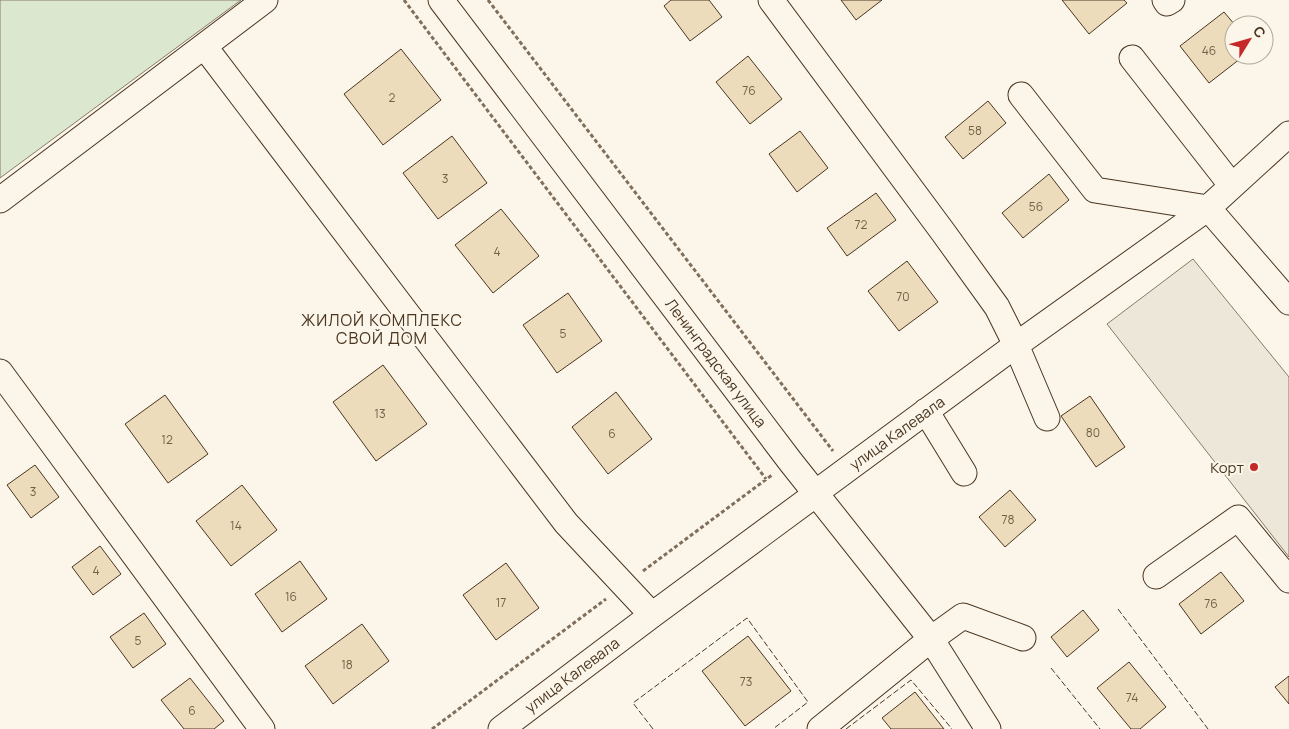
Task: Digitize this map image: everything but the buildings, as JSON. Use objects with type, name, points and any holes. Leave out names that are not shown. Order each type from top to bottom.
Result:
[{"type":"street","points":[[0,200],[265,0]]},
{"type":"street","name":"Ленинградская улица","points":[[441,0],[816,494],[932,639],[988,729]]},
{"type":"street","points":[[770,0],[997,307],[1016,345],[1047,418]]},
{"type":"street","points":[[1165,0],[1167,3],[1172,0]]},
{"type":"street","points":[[204,46],[566,523],[652,615]]},
{"type":"street","points":[[1132,58],[1232,186]]},
{"type":"street","points":[[1021,95],[1095,190],[1208,208],[1289,302]]},
{"type":"street","name":"улица Калевала","points":[[501,729],[926,411],[1208,208],[1289,134]]},
{"type":"street","points":[[0,372],[262,729]]},
{"type":"street","points":[[926,411],[964,473]]},
{"type":"street","points":[[1156,576],[1238,518],[1289,580]]},
{"type":"street","points":[[820,729],[962,616],[1023,638]]},
{"type":"path","points":[[404,0],[766,479]]},
{"type":"path","points":[[488,0],[847,470]]},
{"type":"green space","points":[[0,0],[241,0],[0,178]]},
{"type":"shaded area","name":"Корт","points":[[1193,259],[1289,377],[1289,557],[1107,324]]},
{"type":"fence","points":[[1118,609],[1208,729]]},
{"type":"fence","points":[[653,729],[633,703],[747,618],[808,702],[773,729]]},
{"type":"fence","points":[[1051,668],[1100,729]]},
{"type":"fence","points":[[846,729],[911,680],[952,729]]},
{"type":"place","name":"Корт","points":[[1254,467]]},
{"type":"district","name":"ЖИЛОЙ КОМПЛЕКС СВОЙ ДОМ","points":[[382,329]]}]
